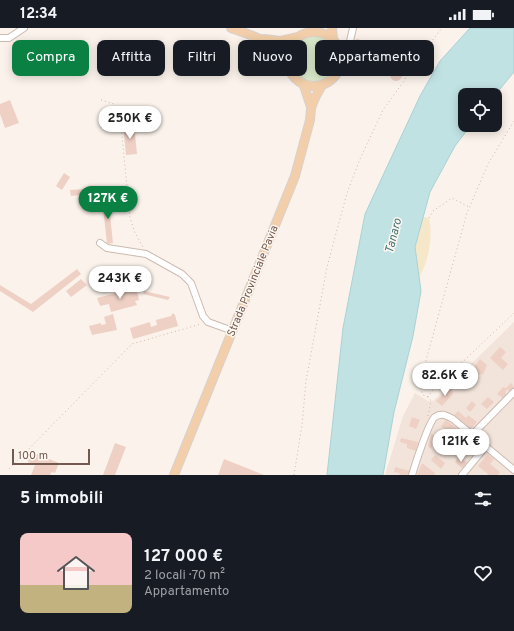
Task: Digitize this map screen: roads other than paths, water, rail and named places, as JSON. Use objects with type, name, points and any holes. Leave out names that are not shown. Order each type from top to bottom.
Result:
[{"type":"main road","points":[[230,28],[259,38],[280,41],[319,30],[333,39]]},
{"type":"main road","points":[[332,28],[333,39]]},
{"type":"main road","points":[[295,76],[303,83],[309,85],[322,85],[335,76]]},
{"type":"main road","points":[[303,83],[311,108]]},
{"type":"main road","name":"Strada Provinciale Pavia","points":[[174,475],[295,176],[310,120],[311,108],[314,98],[322,85]]},
{"type":"street","points":[[0,39],[9,38],[24,28]]},
{"type":"street","points":[[350,40],[353,28]]},
{"type":"street","points":[[100,243],[107,248],[152,257]]},
{"type":"street","points":[[146,253],[187,278],[195,292],[203,316],[208,322],[233,330]]},
{"type":"street","points":[[472,434],[514,392]]},
{"type":"street","points":[[412,475],[417,457],[430,424],[435,417],[440,414],[446,415],[453,419],[514,470]]},
{"type":"street","points":[[462,475],[486,446]]},
{"type":"water","name":"Tanaro","points":[[470,28],[514,28],[514,72],[501,88],[458,88],[458,132],[466,132],[455,146],[430,192],[415,247],[421,291],[413,336],[394,412],[383,475],[327,475],[343,328],[365,214],[420,96],[431,76],[434,76],[434,72],[440,61]]}]
